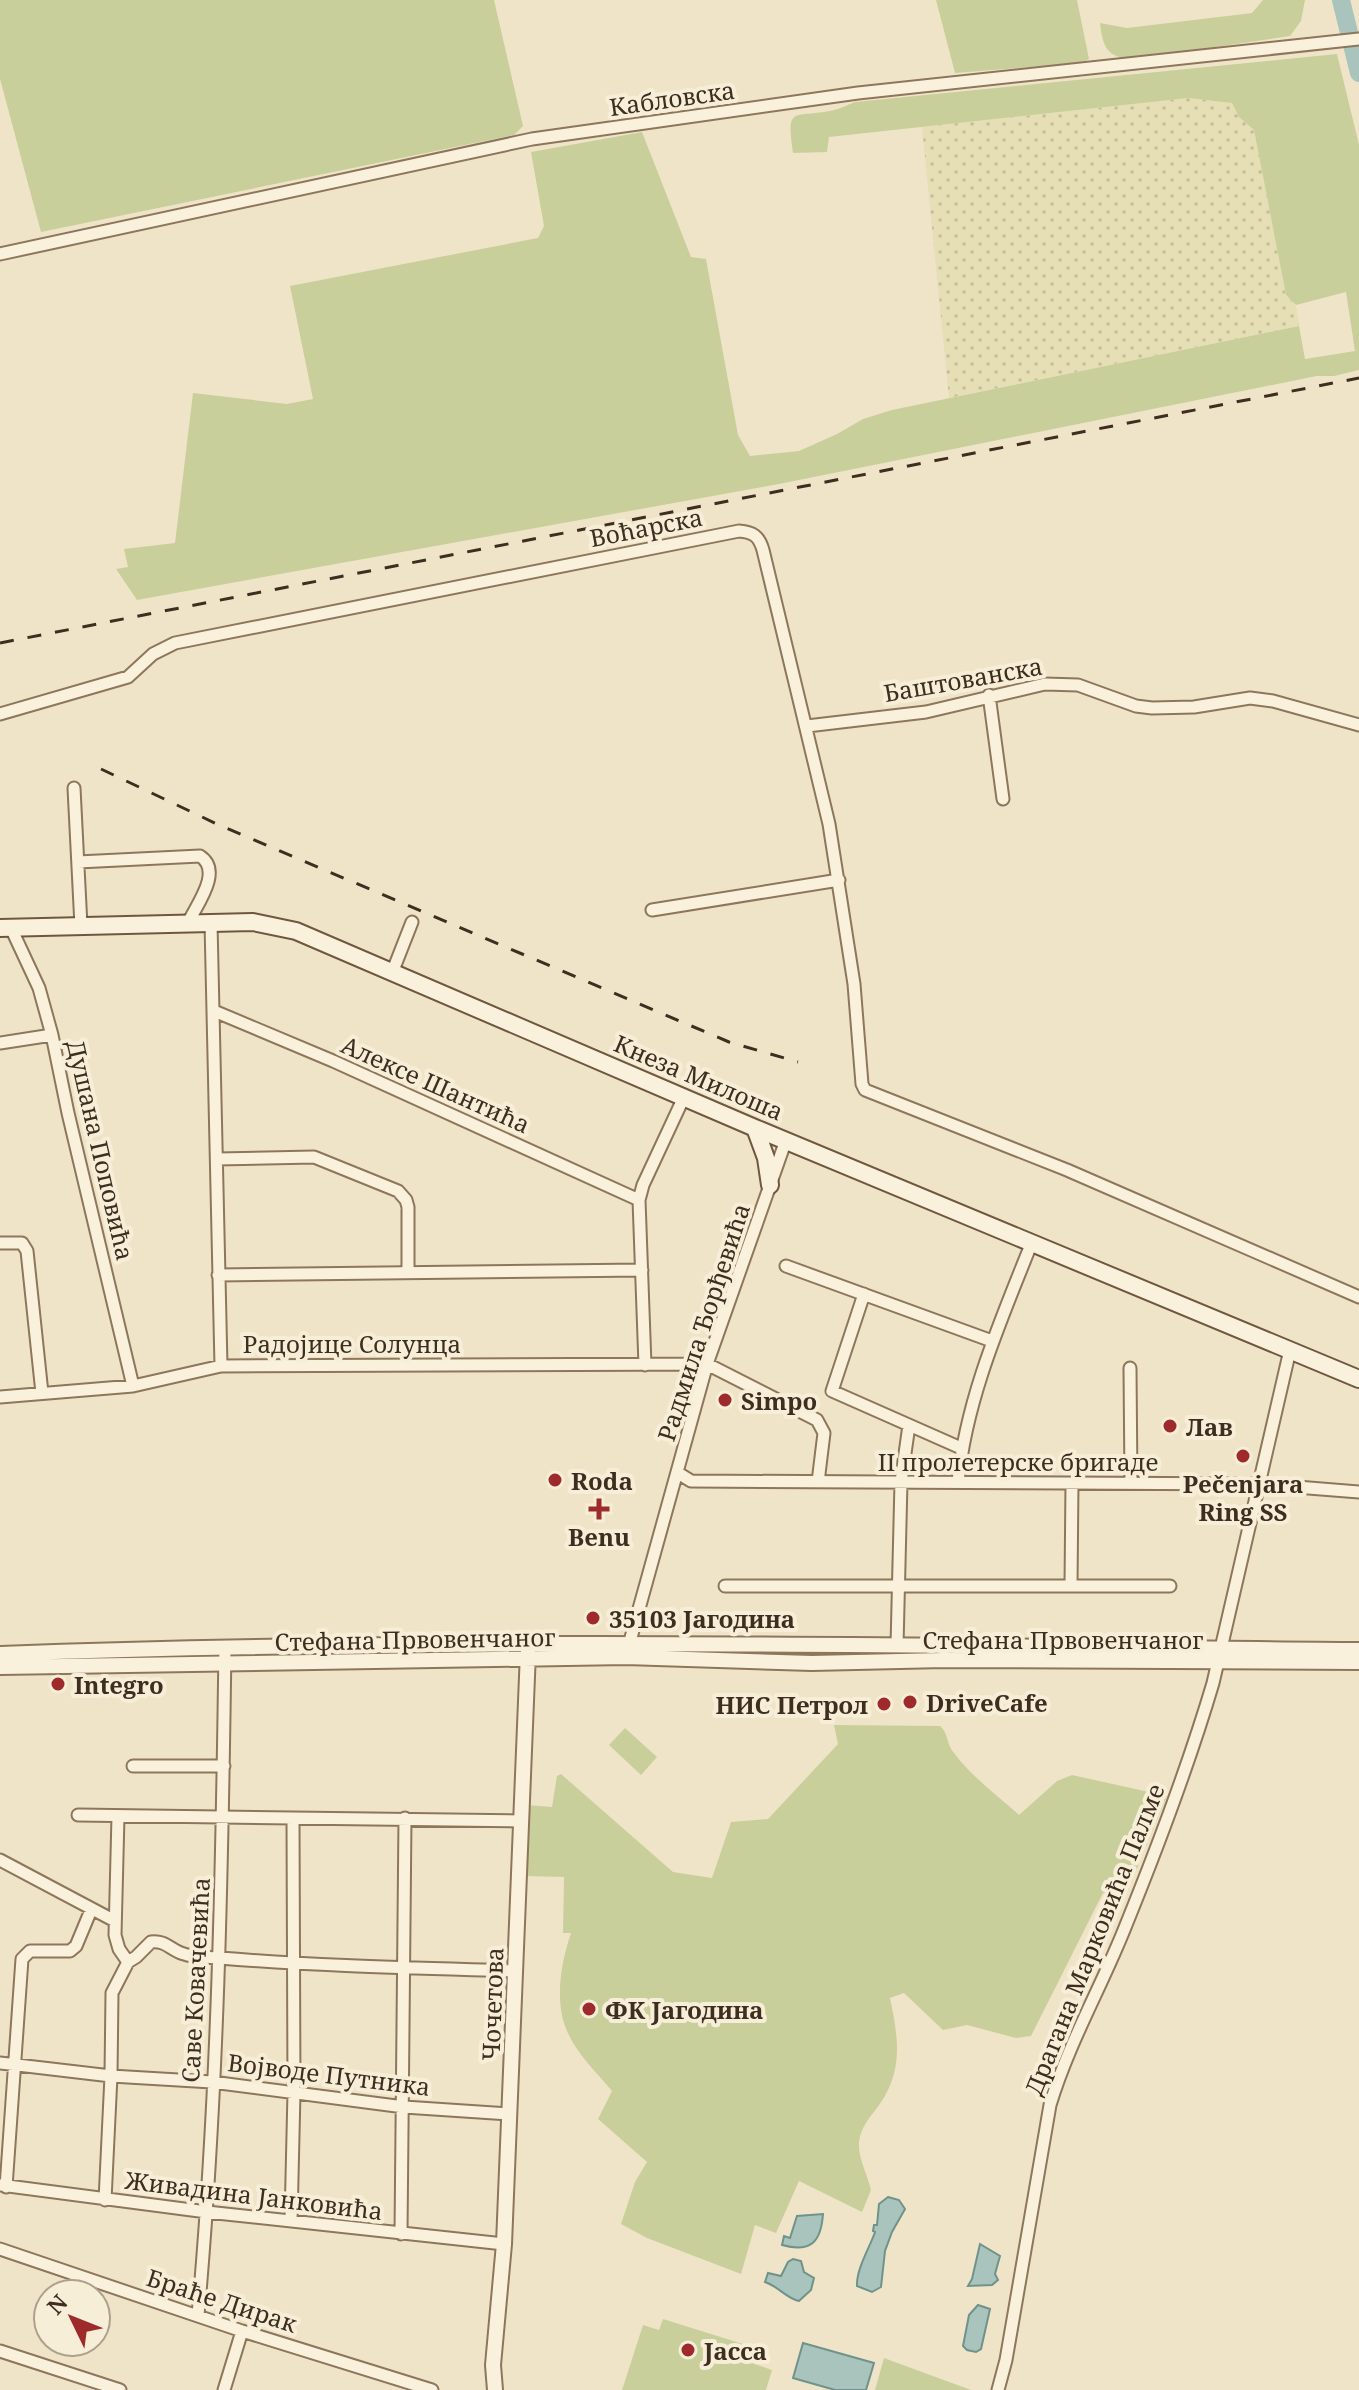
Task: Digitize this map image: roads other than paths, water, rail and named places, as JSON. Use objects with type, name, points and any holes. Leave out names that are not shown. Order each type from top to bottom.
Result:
[{"type":"main road","name":"Кнеза Милоша","points":[[6,928],[253,922],[278,926],[317,939],[755,1128],[1359,1379]]},
{"type":"main road","points":[[755,1128],[766,1158],[770,1185]]},
{"type":"street","name":"Кабловска","points":[[0,254],[532,139],[858,93],[1359,39]]},
{"type":"street","name":"Воћарска","points":[[0,714],[128,677],[153,654],[175,643],[739,531],[751,532],[760,539],[807,726],[839,880],[865,1090],[1067,1170],[1359,1297]]},
{"type":"street","name":"Баштованска","points":[[807,726],[926,712],[1045,684],[1078,685],[1136,706],[1152,708],[1170,709],[1250,698],[1273,701],[1359,725]]},
{"type":"street","points":[[989,695],[1003,799]]},
{"type":"street","points":[[74,788],[81,926]]},
{"type":"street","points":[[78,862],[200,856],[210,865],[211,875],[188,923]]},
{"type":"street","points":[[652,910],[839,880]]},
{"type":"street","points":[[392,973],[412,922]]},
{"type":"street","points":[[211,923],[221,1366]]},
{"type":"street","name":"Душана Поповића","points":[[6,928],[39,988],[133,1386]]},
{"type":"street","name":"Алексе Шантића","points":[[214,1011],[333,1061],[639,1200]]},
{"type":"street","points":[[0,1043],[52,1035]]},
{"type":"street","points":[[645,1365],[639,1200],[684,1097]]},
{"type":"street","name":"Радмила Ђорђевића","points":[[627,1650],[707,1364],[786,1140]]},
{"type":"street","points":[[217,1159],[314,1157],[398,1191],[408,1207],[408,1272]]},
{"type":"street","points":[[958,1482],[961,1448],[992,1341],[1032,1242]]},
{"type":"street","points":[[0,1243],[22,1243],[27,1251],[42,1393]]},
{"type":"street","points":[[786,1266],[992,1341]]},
{"type":"street","points":[[218,1275],[642,1270]]},
{"type":"street","points":[[864,1294],[832,1391],[961,1448]]},
{"type":"street","name":"Драгана Марковића Палме","points":[[998,2390],[1006,2360],[1042,2146],[1061,2069],[1126,1926],[1198,1732],[1290,1350]]},
{"type":"street","points":[[707,1364],[817,1420],[824,1433],[818,1482]]},
{"type":"street","name":"Радојице Солунца","points":[[0,1397],[133,1386],[221,1366],[707,1364]]},
{"type":"street","points":[[1130,1368],[1131,1483]]},
{"type":"street","points":[[897,1646],[901,1482],[909,1425]]},
{"type":"street","name":"II пролетерске бригаде","points":[[678,1473],[691,1481],[1259,1484],[1359,1492]]},
{"type":"street","points":[[1071,1586],[1072,1483]]},
{"type":"street","points":[[725,1586],[1170,1586]]},
{"type":"street","name":"Стефана Првовенчаног","points":[[0,1654],[225,1647],[528,1651],[897,1646],[945,1653]]},
{"type":"street","name":"Саве Ковачевића","points":[[198,2315],[207,2212],[219,1958],[225,1647]]},
{"type":"street","name":"Стефана Првовенчаног","points":[[627,1650],[812,1663],[945,1653],[1219,1655],[1359,1662]]},
{"type":"street","name":"Стефана Првовенчаног","points":[[1219,1655],[1359,1650]]},
{"type":"street","name":"Стефана Првовенчаног","points":[[0,1667],[225,1665],[528,1651]]},
{"type":"street","name":"Чочетова","points":[[495,2390],[493,2365],[504,2244],[528,1651]]},
{"type":"street","points":[[133,1766],[224,1766]]},
{"type":"street","points":[[78,1815],[521,1821]]},
{"type":"street","points":[[118,1816],[115,1935],[119,1949],[128,1962]]},
{"type":"street","points":[[291,2221],[293,1818]]},
{"type":"street","points":[[401,2234],[405,1818]]},
{"type":"street","points":[[0,1860],[115,1921]]},
{"type":"street","points":[[3,2186],[22,1959],[30,1951],[70,1951],[76,1946],[91,1910]]},
{"type":"street","points":[[105,2200],[112,1993],[128,1962],[151,1942],[168,1943],[183,1954],[219,1958],[515,1971]]},
{"type":"street","name":"Војводе Путника","points":[[0,2063],[111,2076],[212,2082],[404,2107],[509,2114]]},
{"type":"street","name":"Живадина Јанковића","points":[[3,2186],[504,2244]]},
{"type":"street","name":"Браће Дирак","points":[[0,2249],[242,2331],[432,2390]]},
{"type":"street","points":[[224,2390],[242,2331]]},
{"type":"street","points":[[0,2351],[120,2390]]},
{"type":"street","name":"Чочетова","points":[[482,2390],[493,2365]]},
{"type":"water","points":[[888,2197],[899,2200],[905,2209],[885,2251],[881,2287],[872,2292],[857,2286],[857,2279],[875,2232],[879,2204]]},
{"type":"water","points":[[823,2214],[820,2232],[813,2243],[800,2247],[782,2245],[784,2236],[790,2238],[797,2216]]},
{"type":"water","points":[[980,2244],[1000,2256],[995,2274],[998,2280],[992,2285],[968,2286],[972,2279]]},
{"type":"water","points":[[793,2259],[801,2261],[804,2272],[814,2278],[811,2290],[799,2301],[765,2282],[768,2273],[781,2276]]},
{"type":"water","points":[[978,2305],[990,2309],[981,2349],[976,2352],[963,2346],[969,2315]]},
{"type":"water","points":[[803,2343],[874,2363],[866,2390],[835,2390],[793,2378]]},
{"type":"waterway","points":[[1341,0],[1359,73]]},
{"type":"railway","points":[[0,643],[1359,378]]},
{"type":"railway","points":[[101,769],[219,825],[729,1042],[798,1062]]},
{"type":"place","name":"Simpo","points":[[725,1400]]},
{"type":"place","name":"Лав","points":[[1170,1426]]},
{"type":"place","name":"Pečenjara Ring SS","points":[[1243,1456]]},
{"type":"place","name":"Roda","points":[[555,1480]]},
{"type":"place","name":"Benu","points":[[599,1509]]},
{"type":"place","name":"35103 Јагодина","points":[[593,1618]]},
{"type":"place","name":"Integro","points":[[58,1684]]},
{"type":"place","name":"DriveCafe","points":[[910,1702]]},
{"type":"place","name":"НИС Петрол","points":[[884,1704]]},
{"type":"place","name":"ФК Јагодина","points":[[589,2009]]},
{"type":"place","name":"Јасса","points":[[688,2350]]}]
